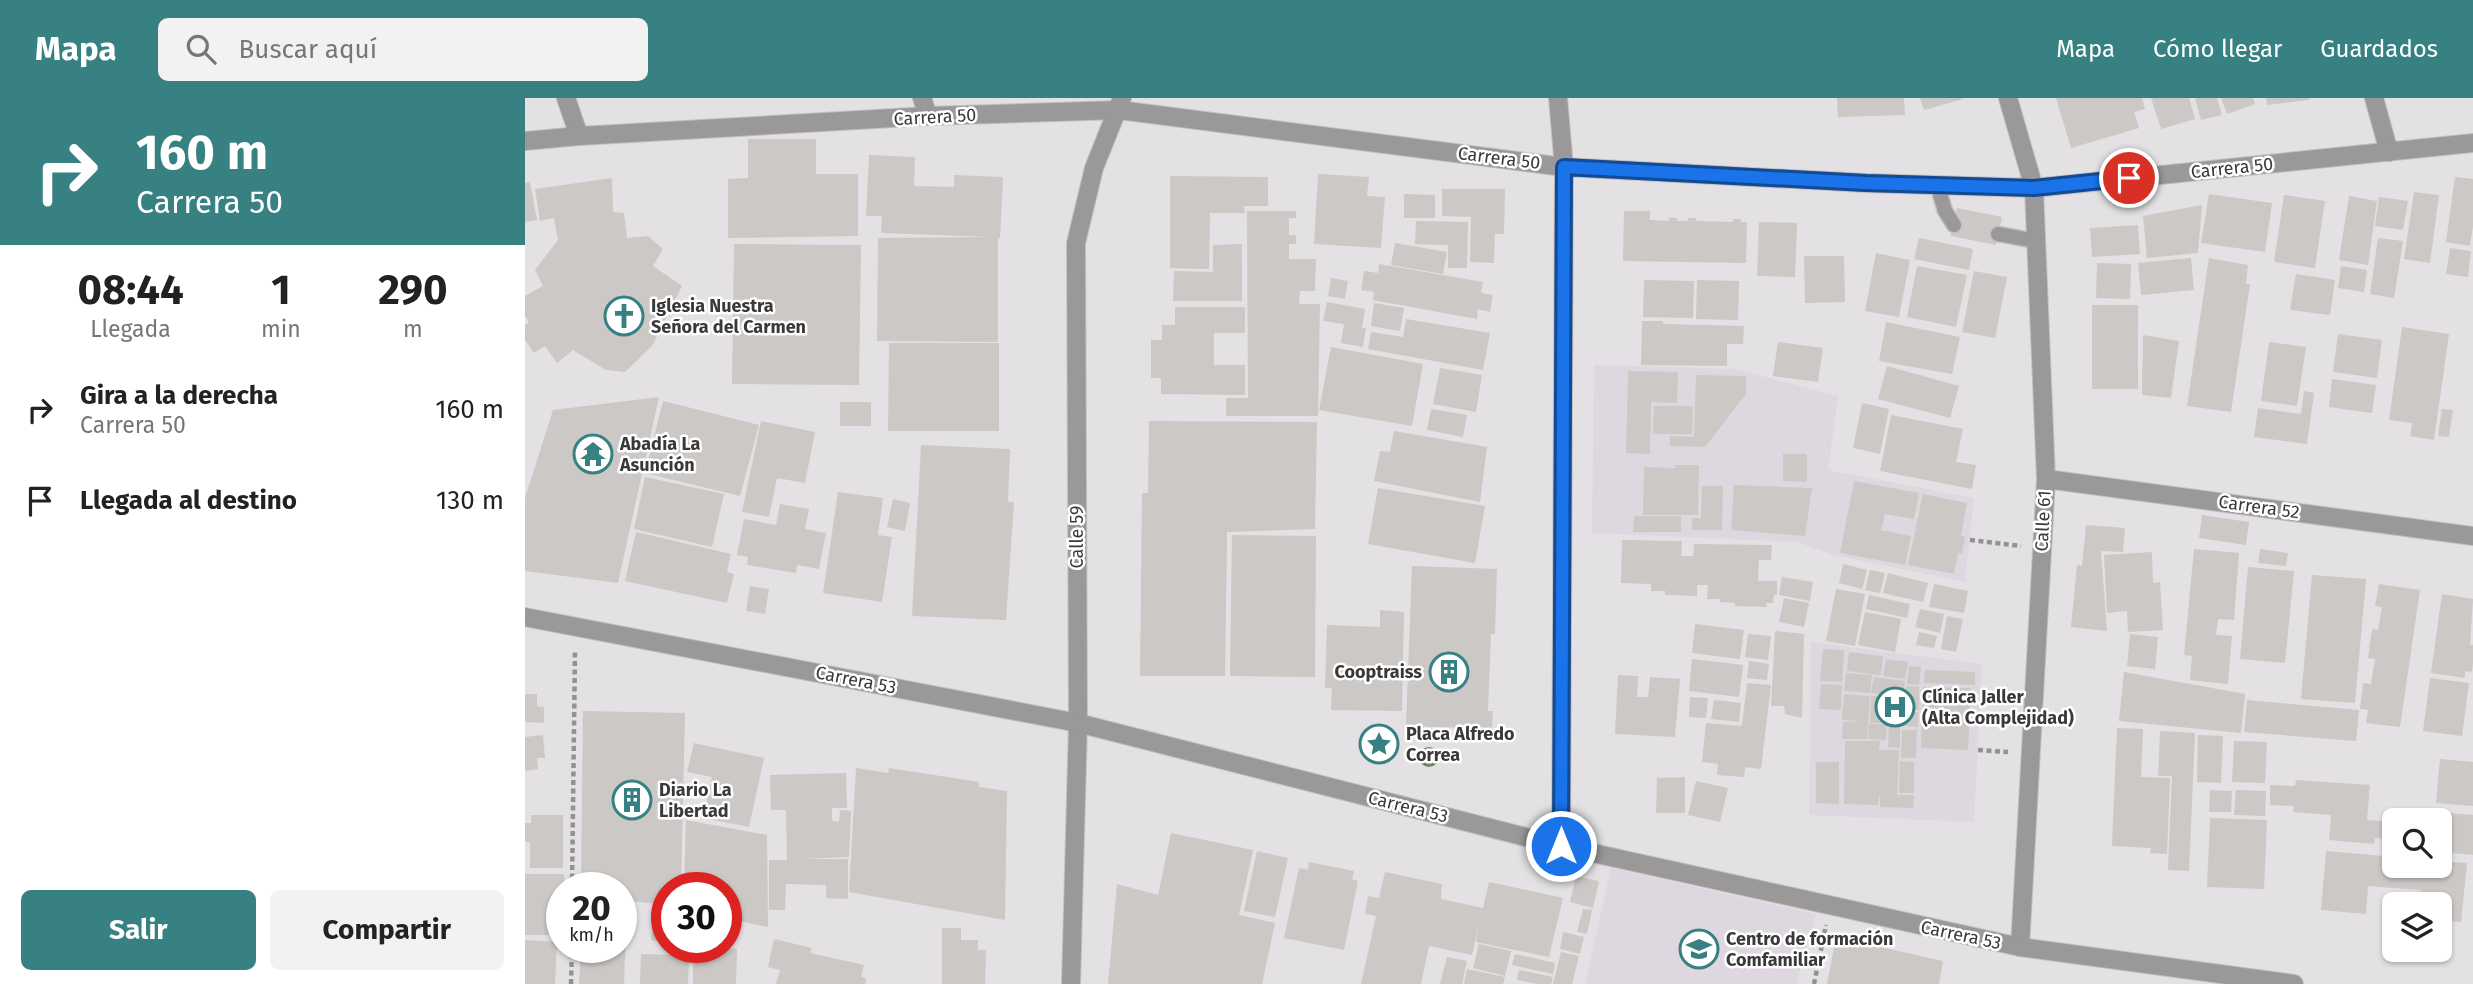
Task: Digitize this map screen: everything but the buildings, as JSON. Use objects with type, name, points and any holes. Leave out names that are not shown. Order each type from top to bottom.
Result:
[{"type":"street","points":[[566,98],[579,136]]},
{"type":"street","points":[[922,98],[928,116]]},
{"type":"street","points":[[1558,98],[1564,167],[1561,846]]},
{"type":"street","name":"Calle 61","points":[[2008,98],[2034,188],[2046,479],[2020,947]]},
{"type":"street","points":[[2374,98],[2389,152]]},
{"type":"street","name":"Carrera 50","points":[[525,141],[1121,104],[1564,167],[1866,183],[2034,188],[2473,144]]},
{"type":"street","name":"Calle 59","points":[[1071,984],[1078,723],[1076,243],[1094,168],[1121,104]]},
{"type":"street","name":"Carrera 52","points":[[2046,479],[2473,536]]},
{"type":"street","name":"Carrera 53","points":[[525,617],[1078,723],[1561,846],[2020,947],[2294,984]]},
{"type":"lane","points":[[1937,184],[1945,211],[1954,225]]},
{"type":"lane","points":[[1998,234],[2036,241]]},
{"type":"path","points":[[1969,540],[2042,549]]},
{"type":"path","points":[[572,872],[576,625]]},
{"type":"path","points":[[1978,750],[2030,754]]},
{"type":"path","points":[[1814,984],[1830,907]]},
{"type":"path","points":[[571,984],[572,963]]},
{"type":"shaded area","points":[[1594,365],[1735,369],[1838,396],[1828,470],[1974,498],[1965,582],[1834,555],[1797,542],[1592,533]]},
{"type":"shaded area","name":"Clínica Jaller (Alta Complejidad)","points":[[1811,642],[1982,664],[1974,822],[1809,815]]},
{"type":"shaded area","name":"Centro de formación Comfamiliar","points":[[1611,868],[1816,914],[1796,984],[1585,984]]},
{"type":"place","name":"Iglesia Nuestra Señora del Carmen","points":[[624,316]]},
{"type":"place","name":"Abadía La Asunción","points":[[593,454]]},
{"type":"place","name":"Cooptraiss","points":[[1449,672]]},
{"type":"place","name":"Clínica Jaller (Alta Complejidad)","points":[[1895,707]]},
{"type":"place","name":"Placa Alfredo Correa","points":[[1379,744]]},
{"type":"place","name":"Diario La Libertad","points":[[632,800]]},
{"type":"place","name":"Centro de formación Comfamiliar","points":[[1699,949]]},
{"type":"route","points":[[1561,846],[1564,167],[1866,183],[2034,188],[2129,178]]}]
